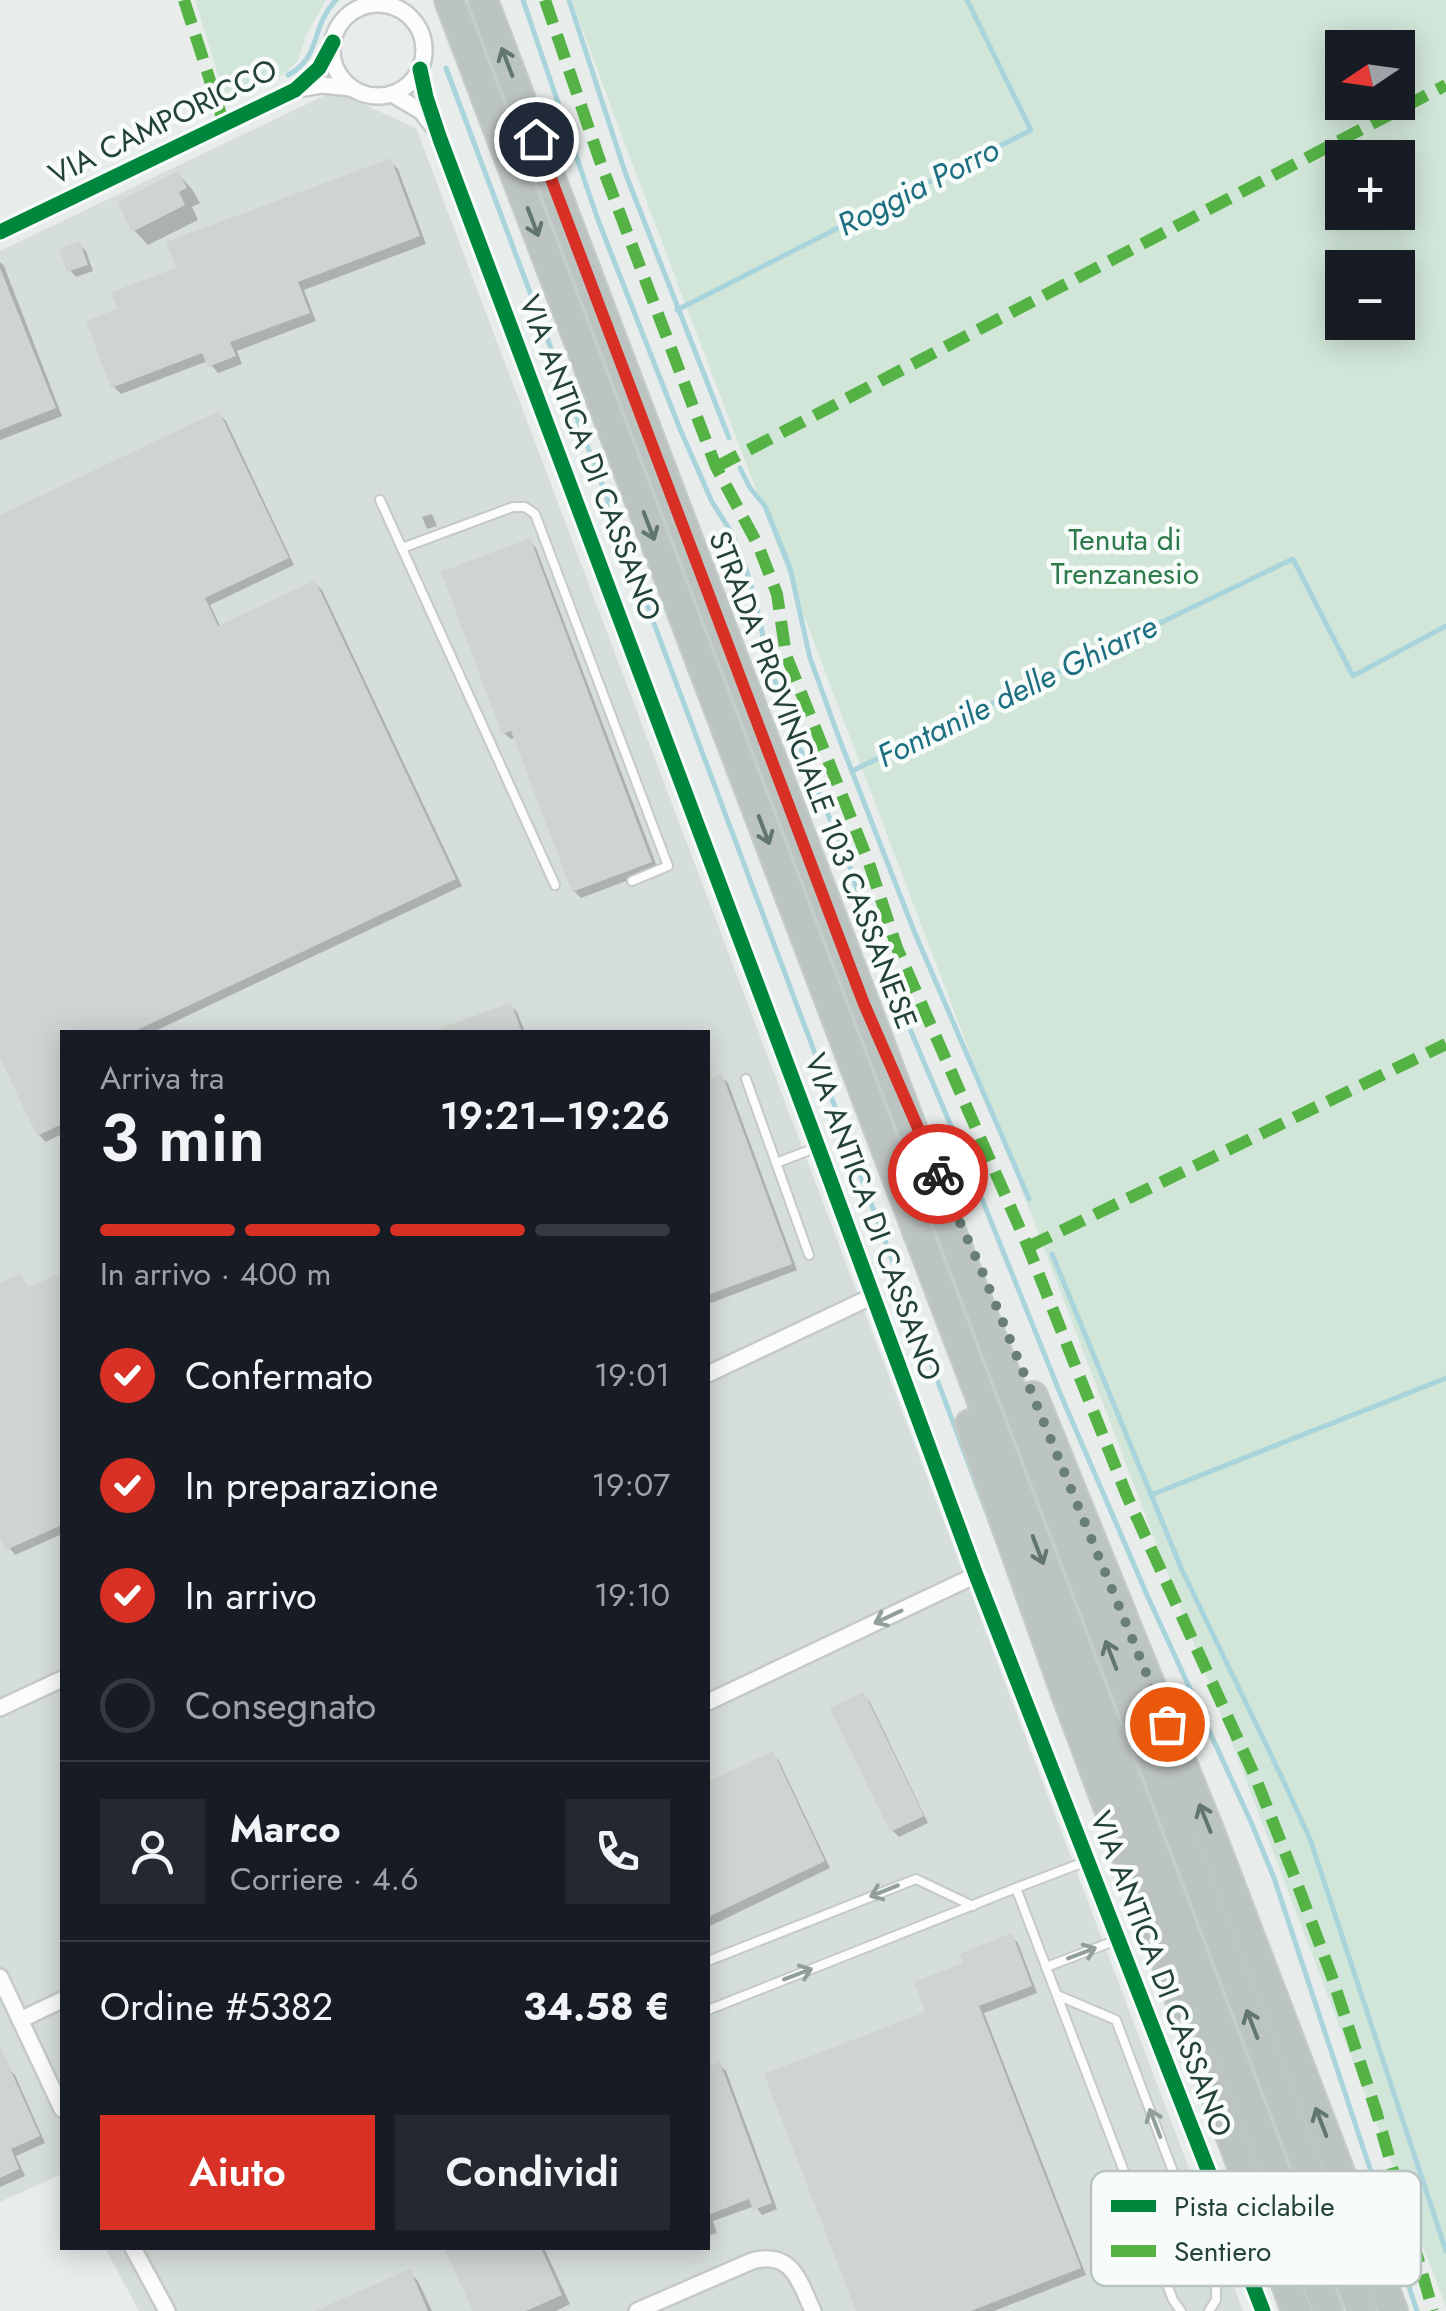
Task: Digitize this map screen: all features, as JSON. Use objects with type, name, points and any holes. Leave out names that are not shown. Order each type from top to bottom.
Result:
[{"type":"highway","name":"STRADA PROVINCIALE 103 CASSANESE","points":[[449,0],[1275,2171]]},
{"type":"highway","name":"STRADA PROVINCIALE 103 CASSANESE","points":[[483,0],[1309,2171]]},
{"type":"highway","points":[[864,1004],[982,1271],[1203,1814],[1339,2171]]},
{"type":"highway","points":[[854,1066],[890,1199],[1053,1658],[1244,2171]]},
{"type":"highway","points":[[1287,2286],[1296,2311]]},
{"type":"highway","name":"STRADA PROVINCIALE 103 CASSANESE","points":[[1318,2286],[1328,2311]]},
{"type":"highway","name":"STRADA PROVINCIALE 103 CASSANESE","points":[[1352,2286],[1362,2311]]},
{"type":"highway","points":[[1383,2286],[1393,2311]]},
{"type":"street","points":[[294,90],[322,85],[351,88],[373,96],[392,94],[407,86],[420,69],[422,37],[412,18],[391,4],[358,5],[341,23],[333,42],[335,65],[351,88]]},
{"type":"street","name":"VIA CAMPORICCO","points":[[0,232],[294,90],[319,68],[333,42]]},
{"type":"street","name":"VIA ANTICA DI CASSANO","points":[[420,69],[440,139],[976,1575],[1208,2171]]},
{"type":"street","points":[[392,94],[421,112],[440,139]]},
{"type":"street","points":[[710,1371],[873,1296]]},
{"type":"street","points":[[710,1701],[976,1575]]},
{"type":"street","points":[[0,1708],[60,1680]]},
{"type":"street","points":[[0,1978],[60,2106]]},
{"type":"street","points":[[20,2020],[60,2001]]},
{"type":"street","points":[[134,2250],[166,2311]]},
{"type":"street","points":[[637,2311],[752,2262],[772,2258],[790,2267],[813,2311]]},
{"type":"street","name":"VIA ANTICA DI CASSANO","points":[[1253,2286],[1263,2311]]},
{"type":"lane","points":[[380,500],[555,885]]},
{"type":"lane","points":[[402,548],[508,508],[521,506],[535,514],[668,866],[632,881]]},
{"type":"lane","points":[[746,1079],[808,1255]]},
{"type":"lane","points":[[776,1163],[818,1146]]},
{"type":"lane","points":[[710,2009],[1087,1861]]},
{"type":"lane","points":[[710,1960],[916,1879],[973,1906]]},
{"type":"lane","points":[[1016,1888],[1124,2171]]},
{"type":"lane","points":[[1046,1967],[1118,1940]]},
{"type":"lane","points":[[1057,1995],[1116,2020],[1173,2171]]},
{"type":"lane","points":[[1168,2286],[1181,2311]]},
{"type":"lane","points":[[1209,2311],[1216,2300],[1216,2286]]},
{"type":"shaded area","points":[[334,91],[416,128],[1190,2171],[1091,2171],[1091,2286],[1234,2286],[1243,2311],[139,2311],[106,2250],[710,2250],[710,1030],[60,1030],[60,2175],[0,2202],[0,251]]},
{"type":"green space","points":[[195,0],[326,0],[306,35],[298,61],[279,78],[227,104]]},
{"type":"green space","name":"Tenuta di Trenzanesio","points":[[572,0],[1446,0],[1446,2307],[1421,2241],[1421,2171],[1394,2171]]},
{"type":"building","points":[[391,158],[420,236],[298,282],[310,313],[230,342],[236,356],[208,367],[202,353],[111,388],[86,321],[117,309],[111,292],[176,268],[166,242]]},
{"type":"building","points":[[178,171],[187,188],[179,192],[185,205],[132,232],[117,202]]},
{"type":"building","points":[[80,241],[88,265],[67,272],[59,248]]},
{"type":"building","points":[[0,268],[56,408],[0,430]]},
{"type":"building","points":[[219,411],[289,558],[205,598],[218,626],[315,580],[456,879],[137,1030],[60,1030],[60,1125],[37,1136],[0,1058],[0,515]]},
{"type":"building","points":[[530,538],[652,862],[572,892],[511,731],[502,734],[441,572]]},
{"type":"building","points":[[511,1002],[521,1030],[437,1030]]},
{"type":"building","points":[[722,1074],[792,1264],[710,1294],[710,1078]]},
{"type":"building","points":[[21,1273],[28,1288],[60,1273],[60,1526],[6,1550],[0,1537],[0,1283]]},
{"type":"building","points":[[864,1692],[924,1816],[890,1832],[830,1708]]},
{"type":"building","points":[[773,1751],[825,1861],[710,1916],[710,1781]]},
{"type":"building","points":[[1012,1933],[1032,1986],[979,2006],[1081,2268],[971,2311],[856,2311],[764,2074],[925,2012],[914,1982],[963,1963],[959,1954]]},
{"type":"building","points":[[0,2046],[40,2136],[11,2149],[19,2169],[0,2178]]},
{"type":"building","points":[[720,2062],[772,2203],[753,2210],[749,2199],[710,2214],[710,2065]]},
{"type":"building","points":[[445,2250],[542,2250],[562,2295],[526,2311],[473,2311]]},
{"type":"building","points":[[410,2269],[428,2311],[315,2311]]},
{"type":"waterway","points":[[288,75],[306,59],[336,0]]},
{"type":"waterway","points":[[523,0],[598,220],[680,429],[746,569],[769,664],[797,742],[848,861],[874,944],[1060,1393],[1274,1878],[1371,2171]]},
{"type":"waterway","points":[[569,0],[626,175],[729,438]]},
{"type":"waterway","name":"Roggia Porro","points":[[677,310],[1031,130],[967,0]]},
{"type":"waterway","points":[[446,68],[999,1545]]},
{"type":"waterway","points":[[740,468],[765,506],[790,568],[810,658],[839,738],[914,931],[1029,1199]]},
{"type":"waterway","name":"Fontanile delle Ghiarre","points":[[852,771],[1293,559],[1353,676],[1446,626]]},
{"type":"waterway","points":[[1052,1254],[1182,1570],[1310,1839],[1420,2171]]},
{"type":"waterway","points":[[1151,1495],[1446,1378]]},
{"type":"waterway","points":[[1421,2175],[1446,2251]]},
{"type":"waterway","points":[[1409,2286],[1417,2311]]},
{"type":"marked path","points":[[184,0],[224,124]]},
{"type":"marked path","points":[[545,0],[600,161],[716,467],[758,545],[777,594],[786,655],[869,863],[897,948],[1028,1247],[1127,1496],[1256,1779],[1332,1977],[1393,2171]]},
{"type":"marked path","points":[[716,467],[1446,85]]},
{"type":"marked path","points":[[1028,1247],[1446,1044]]},
{"type":"marked path","points":[[1421,2269],[1433,2311]]},
{"type":"cycle path","points":[[0,232],[295,90],[319,68],[333,42]]},
{"type":"cycle path","points":[[420,69],[440,139],[976,1575],[1208,2171]]},
{"type":"cycle path","points":[[1253,2286],[1263,2311]]},
{"type":"way so far","points":[[938,1174],[982,1271],[1167,1724]]},
{"type":"route","points":[[536,139],[864,1004],[938,1174]]}]
